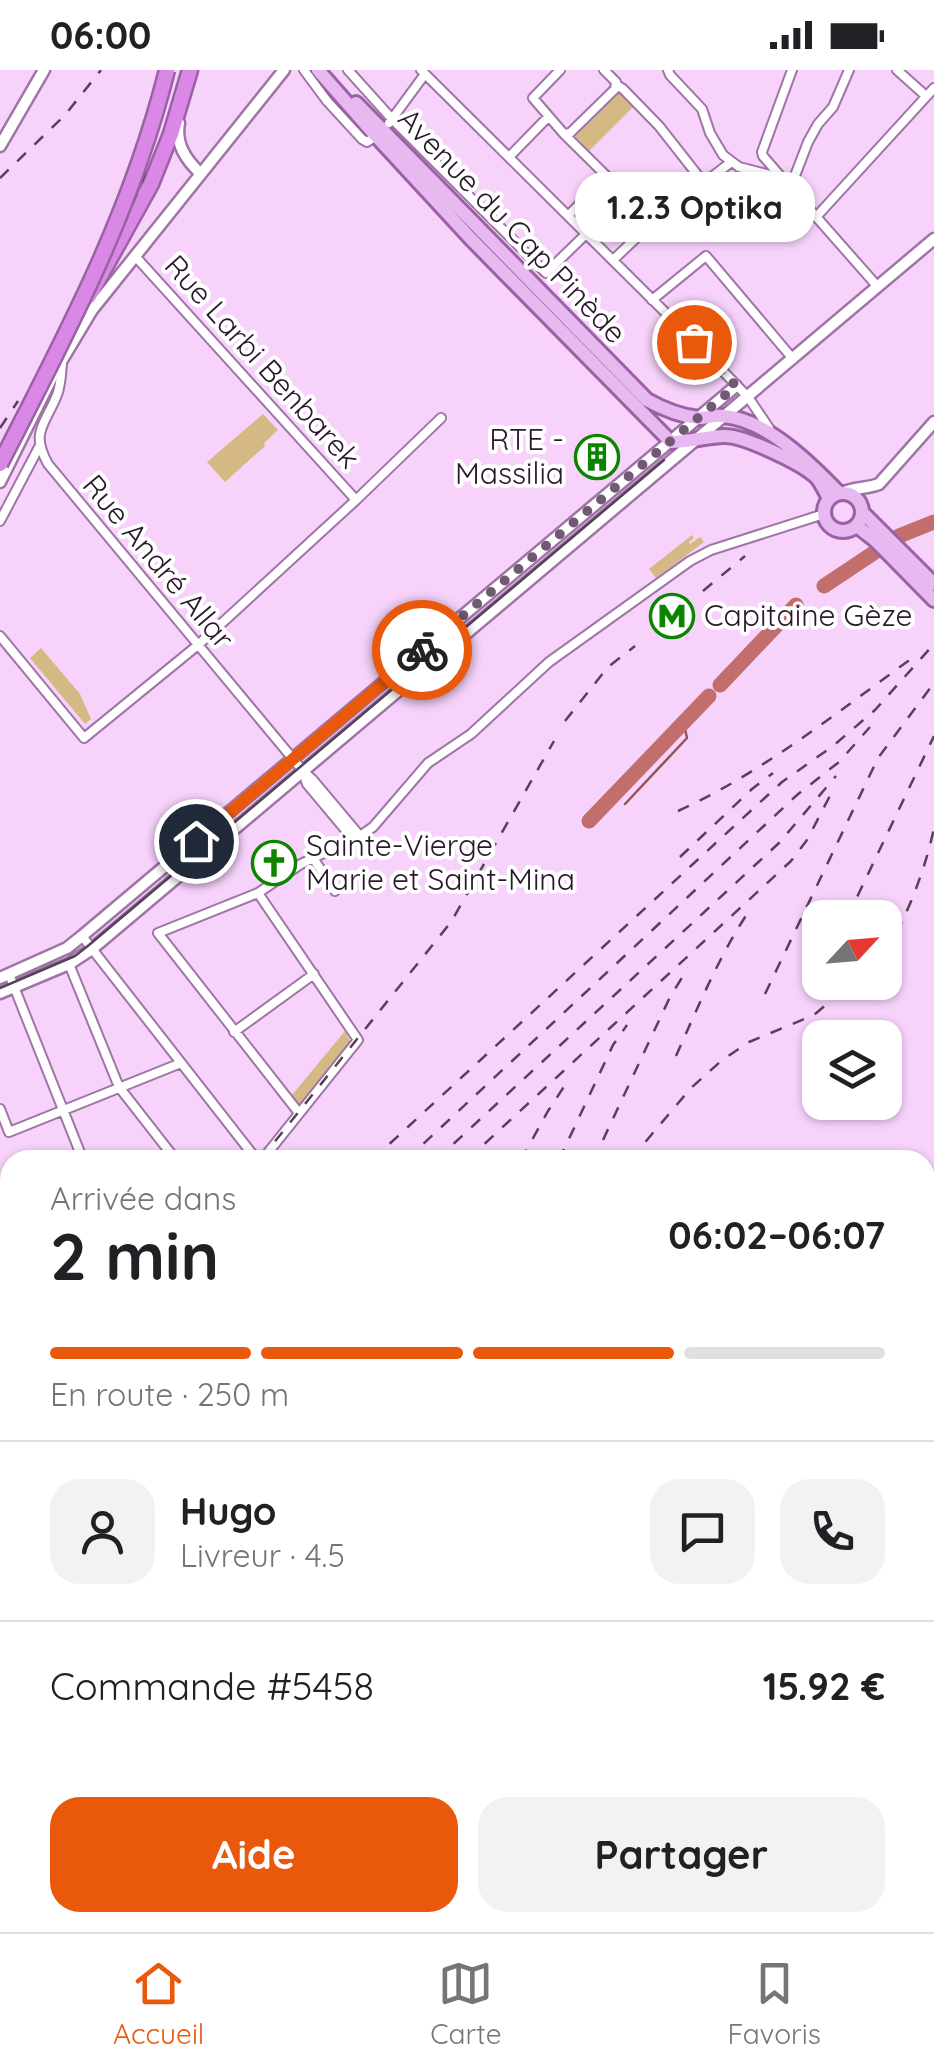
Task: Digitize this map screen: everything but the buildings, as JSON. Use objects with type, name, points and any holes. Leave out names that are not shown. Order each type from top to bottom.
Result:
[{"type":"highway","points":[[0,446],[79,291],[110,220],[158,70]]},
{"type":"highway","points":[[0,464],[118,224],[167,70]]},
{"type":"highway","points":[[72,322],[141,206],[192,70]]},
{"type":"main road","name":"Avenue du Cap Pinède","points":[[318,70],[384,128]]},
{"type":"main road","name":"Avenue du Cap Pinède","points":[[327,70],[384,128],[438,196],[671,442]]},
{"type":"main road","name":"Avenue du Cap Pinède","points":[[438,196],[647,400],[666,411],[699,418],[725,416]]},
{"type":"main road","points":[[717,402],[725,416],[756,444]]},
{"type":"main road","points":[[725,416],[777,438],[808,460],[837,494]]},
{"type":"main road","points":[[671,442],[739,437],[806,469],[837,494],[855,496],[884,536],[934,584]]},
{"type":"main road","points":[[837,494],[825,504],[824,514],[828,524],[837,530],[856,526],[866,513]]},
{"type":"main road","points":[[856,526],[884,536]]},
{"type":"main road","points":[[899,551],[934,600]]},
{"type":"street","points":[[0,146],[44,70]]},
{"type":"street","points":[[192,70],[177,133],[188,160],[201,174]]},
{"type":"street","points":[[0,482],[53,376],[92,310],[284,70]]},
{"type":"street","points":[[304,70],[327,101],[368,142],[384,128],[425,71],[748,398],[777,438]]},
{"type":"street","points":[[348,70],[384,128],[452,177],[546,273],[586,234]]},
{"type":"street","points":[[560,70],[532,98],[652,222]]},
{"type":"street","points":[[604,70],[616,86]]},
{"type":"street","points":[[668,70],[702,109],[718,148],[730,162],[782,178]]},
{"type":"street","points":[[792,70],[762,156],[878,287]]},
{"type":"street","points":[[791,186],[808,142],[833,106],[849,70]]},
{"type":"street","points":[[897,70],[926,96]]},
{"type":"street","points":[[564,134],[570,133],[616,86]]},
{"type":"street","points":[[616,86],[623,88],[660,126],[704,182]]},
{"type":"street","points":[[817,216],[934,88]]},
{"type":"street","points":[[509,157],[548,117]]},
{"type":"street","points":[[613,260],[652,222],[730,162]]},
{"type":"street","points":[[438,196],[452,177]]},
{"type":"street","points":[[568,216],[606,177]]},
{"type":"street","points":[[0,992],[70,964],[92,949],[934,239]]},
{"type":"street","name":"Rue Larbi Benbarek","points":[[134,256],[356,500]]},
{"type":"street","points":[[652,300],[706,256],[793,359]]},
{"type":"street","points":[[0,521],[39,447],[42,426],[60,386],[62,363]]},
{"type":"street","points":[[79,1150],[14,987],[4,976],[66,948],[102,920],[736,386]]},
{"type":"street","points":[[0,636],[84,738],[198,646],[440,418]]},
{"type":"street","points":[[837,494],[879,484],[934,422]]},
{"type":"street","name":"Rue André Allar","points":[[39,447],[50,466],[198,646],[314,780],[356,838]]},
{"type":"street","points":[[866,513],[868,489]]},
{"type":"street","points":[[299,1113],[158,933],[258,893],[373,827],[428,763],[471,734],[549,662],[690,561],[711,550],[824,514]]},
{"type":"street","points":[[899,551],[934,576]]},
{"type":"street","points":[[313,858],[335,891]]},
{"type":"street","points":[[258,893],[358,1040],[268,1150]]},
{"type":"street","points":[[82,936],[251,1150]]},
{"type":"street","points":[[70,964],[119,1088],[168,1150]]},
{"type":"street","points":[[234,1032],[314,974]]},
{"type":"street","points":[[0,1110],[9,1132],[180,1063]]},
{"type":"shaded area","points":[[620,92],[634,106],[589,151],[575,136]]},
{"type":"shaded area","points":[[263,414],[278,430],[225,482],[207,462]]},
{"type":"shaded area","points":[[692,535],[690,544],[700,537],[704,542],[656,578],[649,569]]},
{"type":"shaded area","points":[[41,648],[80,694],[91,719],[85,724],[30,658]]},
{"type":"shaded area","points":[[345,1031],[351,1043],[300,1105],[292,1095]]},
{"type":"waterway","points":[[824,586],[899,536],[934,522]]},
{"type":"waterway","points":[[720,685],[796,605]]},
{"type":"waterway","points":[[589,821],[709,696]]},
{"type":"waterway","points":[[625,804],[687,738],[685,729],[691,716]]},
{"type":"tram line","points":[[0,988],[75,956],[89,945],[664,460]]},
{"type":"railway","points":[[0,178],[65,115],[101,70]]},
{"type":"railway","points":[[123,227],[143,179],[154,138]]},
{"type":"railway","points":[[0,428],[18,401]]},
{"type":"railway","points":[[703,591],[745,556]]},
{"type":"railway","points":[[383,1150],[782,782],[875,710],[934,644]]},
{"type":"railway","points":[[565,721],[608,667],[635,646]]},
{"type":"railway","points":[[678,811],[769,760],[911,659]]},
{"type":"railway","points":[[765,994],[878,758],[934,683]]},
{"type":"railway","points":[[417,1150],[797,795],[839,762],[870,727]]},
{"type":"railway","points":[[856,900],[934,736]]},
{"type":"railway","points":[[268,1150],[451,922],[554,741]]},
{"type":"railway","points":[[680,857],[773,773]]},
{"type":"railway","points":[[447,1150],[779,843],[836,776]]},
{"type":"railway","points":[[478,1150],[791,861],[807,840],[833,790]]},
{"type":"railway","points":[[902,922],[934,828]]},
{"type":"railway","points":[[676,1056],[749,911]]},
{"type":"railway","points":[[603,1140],[670,997],[688,968]]},
{"type":"railway","points":[[638,1150],[691,1088],[721,1061],[749,1042],[814,1015],[832,1000]]},
{"type":"railway","points":[[564,1150],[613,1045],[627,1025]]},
{"type":"railway","points":[[527,1150],[569,1079]]},
{"type":"way so far","points":[[422,650],[736,386],[694,342]]},
{"type":"place","name":"1.2.3 Optika","points":[[694,342]]},
{"type":"place","name":"RTE - Massilia","points":[[597,457]]},
{"type":"place","name":"Capitaine Gèze","points":[[672,616]]},
{"type":"place","name":"Sainte-Vierge Marie et Saint-Mina","points":[[274,863]]},
{"type":"route","points":[[196,841],[422,650]]}]
